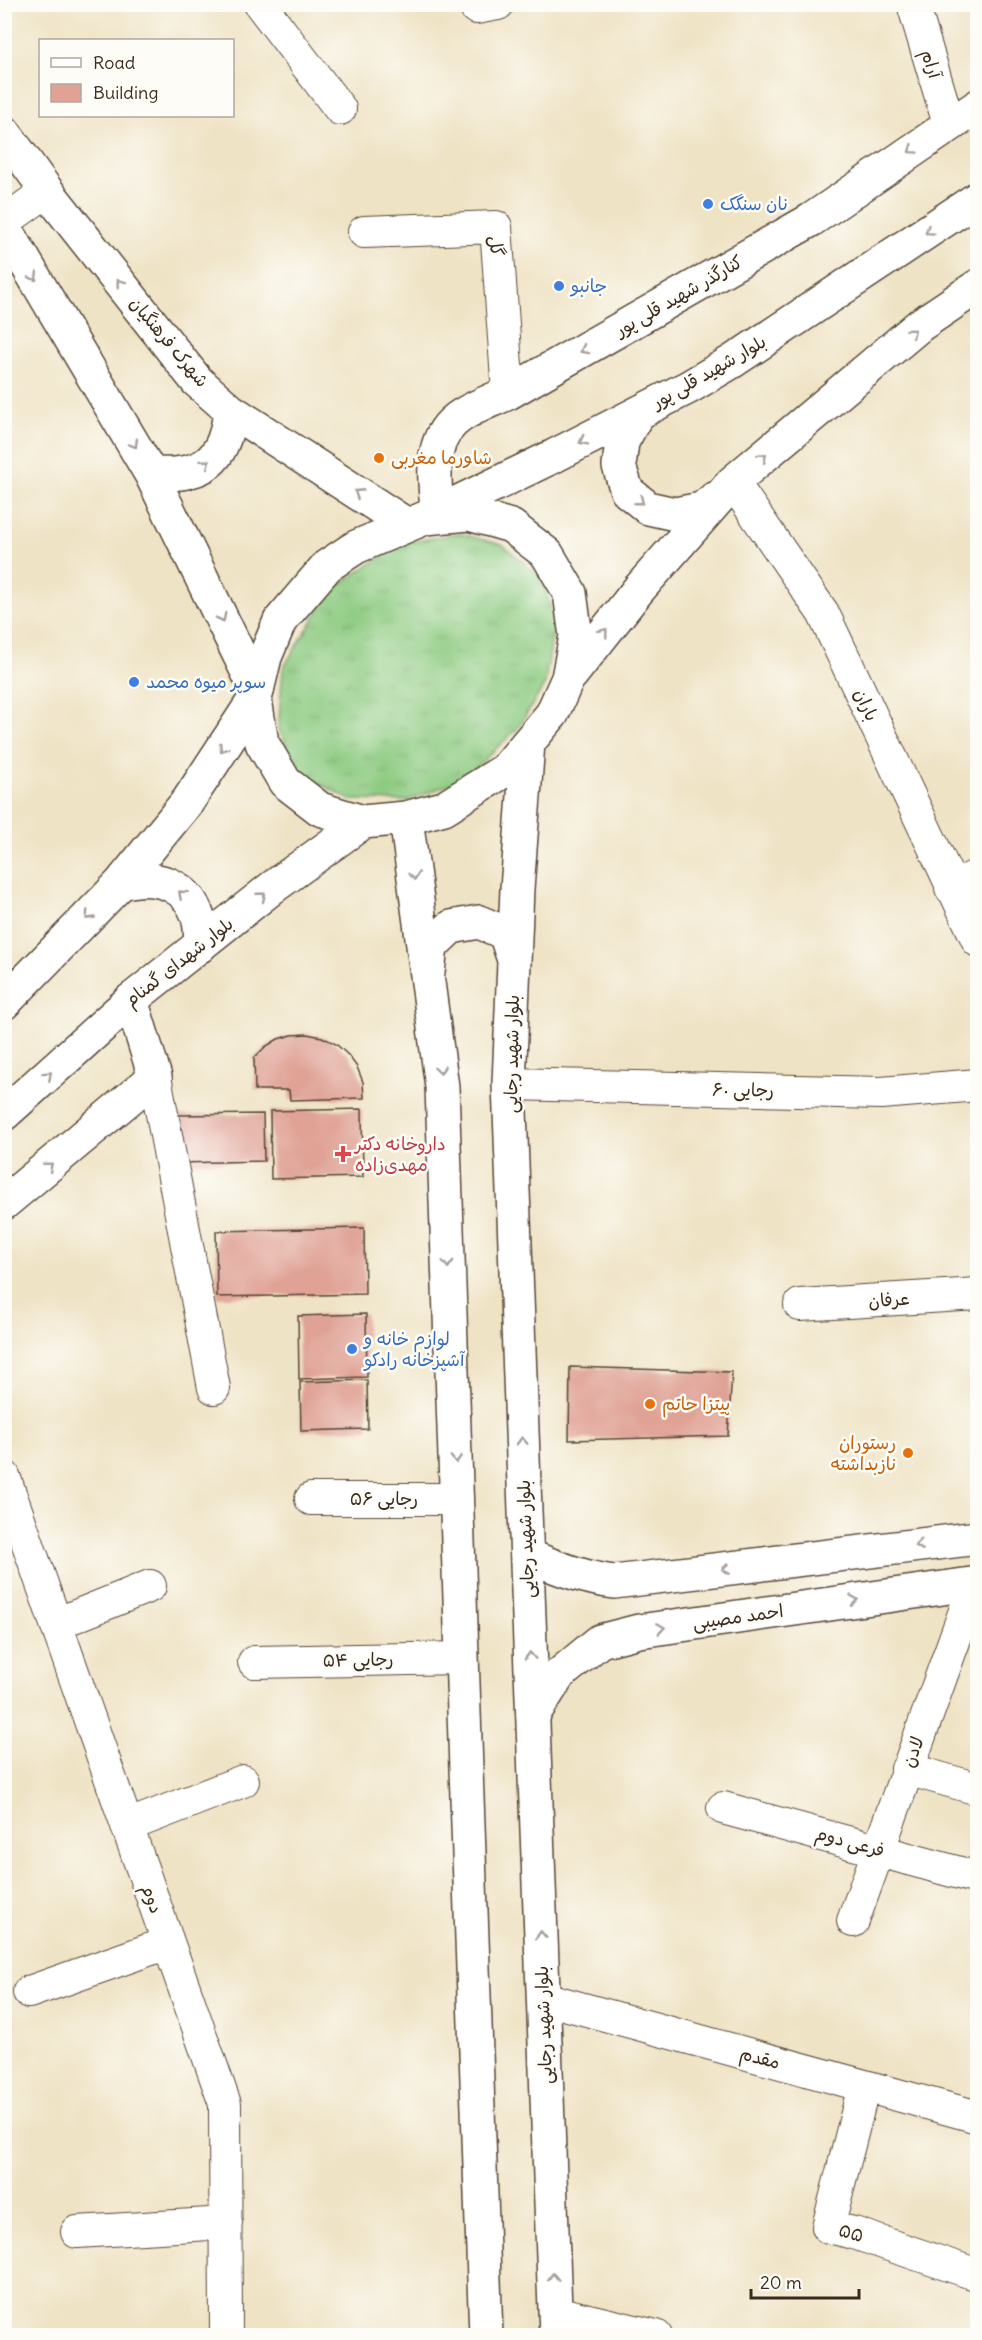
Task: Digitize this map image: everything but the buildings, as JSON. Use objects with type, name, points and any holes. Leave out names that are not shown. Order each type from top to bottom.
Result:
[{"type":"main road","name":"کنارگذر شهید قلی پور","points":[[423,519],[436,447],[444,431],[461,415],[508,393],[811,220],[978,106]]},
{"type":"main road","name":"شهرک فرهنگیان","points":[[4,132],[47,191],[197,381],[230,410],[423,519]]},
{"type":"main road","name":"بلوار شهید قلی پور","points":[[256,695],[264,657],[280,621],[327,566],[356,547],[511,478],[733,361],[978,198]]},
{"type":"main road","points":[[4,224],[151,474],[256,695],[262,743],[285,782],[320,809],[363,822],[406,818],[444,808],[505,770],[552,714],[568,678],[576,636],[570,593],[547,554],[511,526],[469,514],[423,519]]},
{"type":"main road","points":[[638,413],[622,442],[620,466],[627,491],[648,508],[675,514],[702,509],[920,326],[978,286]]},
{"type":"main road","points":[[151,474],[175,475],[201,468],[221,450],[228,431],[230,410]]},
{"type":"main road","points":[[568,678],[639,589],[730,486]]},
{"type":"main road","points":[[4,1003],[121,883],[188,801],[256,695]]},
{"type":"main road","name":"بلوار شهید رجایی","points":[[528,743],[514,960],[509,1084],[555,2324]]},
{"type":"main road","points":[[406,818],[442,1087],[486,2336]]},
{"type":"main road","name":"بلوار شهدای گمنام","points":[[4,1114],[130,1000],[273,887],[363,822]]},
{"type":"main road","points":[[121,883],[136,879],[152,879],[167,882],[180,891],[191,902],[198,915],[202,931],[200,946]]},
{"type":"main road","points":[[427,975],[431,946],[451,927],[461,925],[479,922],[505,933],[514,960]]},
{"type":"main road","points":[[4,1203],[156,1077],[130,1000]]},
{"type":"main road","points":[[527,1555],[590,1579],[614,1582],[978,1538]]},
{"type":"main road","points":[[627,1634],[619,1619],[617,1605],[629,1581]]},
{"type":"main road","name":"احمد مصیبی","points":[[532,1715],[559,1675],[600,1641],[627,1634],[976,1583]]},
{"type":"street","points":[[260,4],[340,109]]},
{"type":"street","name":"آرام","points":[[913,4],[949,124]]},
{"type":"street","points":[[4,224],[47,191]]},
{"type":"street","name":"گل","points":[[364,232],[496,227],[508,393]]},
{"type":"street","name":"باران","points":[[730,486],[823,613],[964,881],[978,941]]},
{"type":"street","points":[[156,1077],[214,1388]]},
{"type":"street","name":"رجایی ۶۰","points":[[509,1084],[881,1093],[978,1085]]},
{"type":"street","name":"عرفان","points":[[800,1305],[978,1294]]},
{"type":"street","name":"دوم","points":[[4,1476],[225,2104],[226,2336]]},
{"type":"street","name":"رجایی ۵۶","points":[[311,1499],[457,1499]]},
{"type":"street","name":"لادن","points":[[853,1922],[976,1583]]},
{"type":"street","points":[[56,1624],[150,1586]]},
{"type":"street","name":"رجایی ۵۴","points":[[254,1662],[462,1658]]},
{"type":"street","points":[[907,1769],[978,1789]]},
{"type":"street","points":[[127,1827],[243,1781]]},
{"type":"street","name":"فرعی دوم","points":[[723,1808],[978,1878]]},
{"type":"street","points":[[29,1992],[168,1943]]},
{"type":"street","name":"مقدم","points":[[543,1998],[978,2117]]},
{"type":"street","name":"۵۵","points":[[864,2086],[828,2227],[978,2275]]},
{"type":"street","points":[[77,2232],[226,2223]]},
{"type":"street","points":[[555,2324],[657,2336]]},
{"type":"green space","points":[[458,533],[503,545],[540,576],[555,619],[545,684],[518,728],[465,778],[407,801],[350,800],[302,774],[278,728],[283,668],[332,589],[401,544]]},
{"type":"place","name":"نان سنگک","points":[[708,204]]},
{"type":"place","name":"جانبو","points":[[559,286]]},
{"type":"place","name":"شاورما مغربی","points":[[379,458]]},
{"type":"place","name":"سوپر میوه محمد","points":[[134,682]]},
{"type":"place","name":"داروخانه دکتر مهدی‌زاده","points":[[343,1154]]},
{"type":"place","name":"لوازم خانه و آشپزخانه رادکو","points":[[352,1349]]},
{"type":"place","name":"پیتزا حاتم","points":[[650,1404]]},
{"type":"place","name":"رستوران نازبداشته","points":[[908,1453]]}]
